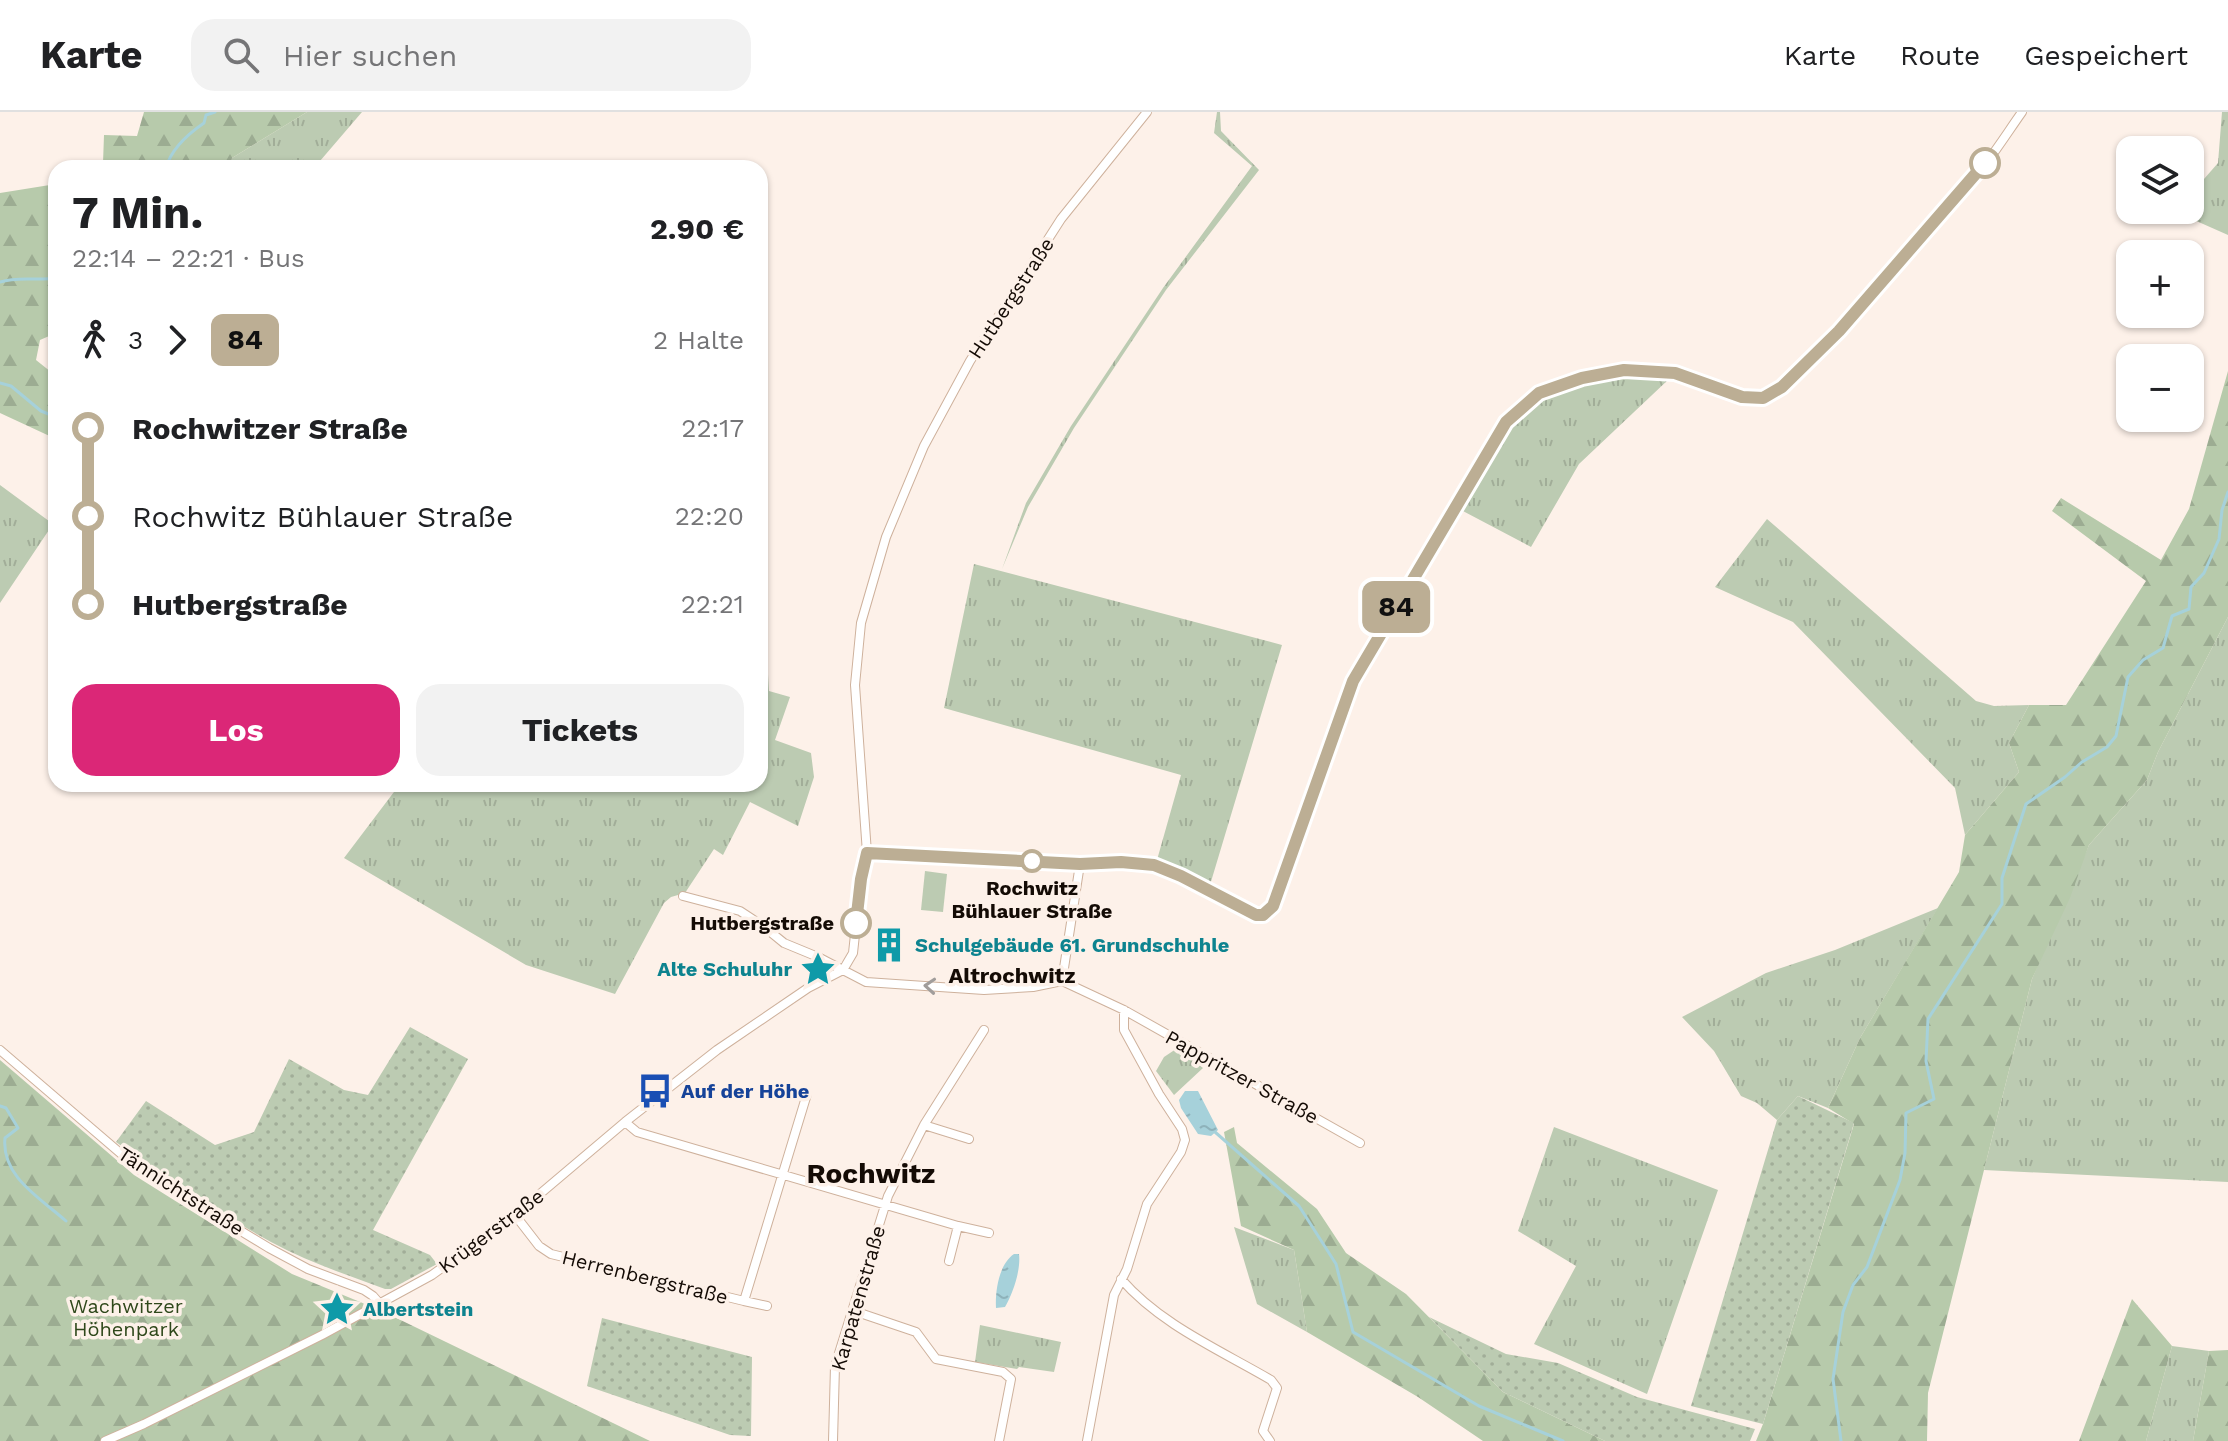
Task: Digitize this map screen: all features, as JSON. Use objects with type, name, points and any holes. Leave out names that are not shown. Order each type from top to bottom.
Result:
[{"type":"street","name":"Hutbergstraße","points":[[843,970],[853,953],[867,853],[855,685],[861,623],[886,537],[924,446],[970,361],[1061,219],[1147,112]]},
{"type":"street","points":[[867,853],[1154,865],[1256,915],[1263,915],[1273,906],[1353,681],[1506,422],[1539,393],[1582,378],[1624,370],[1675,373],[1742,397],[1763,398],[1782,387],[1839,331],[1963,190],[2022,112]]},
{"type":"street","points":[[1062,981],[1080,864]]},
{"type":"street","points":[[683,896],[740,911],[784,943],[866,982],[984,990],[1062,981],[1124,1010],[1124,1030],[1182,1129],[1185,1140],[1181,1152],[1147,1204],[1114,1295],[1087,1441]]},
{"type":"street","name":"Krügerstraße","points":[[105,1441],[216,1388],[432,1275],[515,1215],[625,1122],[717,1050],[808,988],[843,970]]},
{"type":"street","name":"Pappritzer Straße","points":[[1124,1010],[1360,1143]]},
{"type":"street","name":"Karpatenstraße","points":[[833,1441],[835,1366],[886,1204],[924,1125],[984,1030]]},
{"type":"street","name":"Tännichtstraße","points":[[0,1050],[140,1170],[269,1248],[308,1269],[364,1290],[380,1304]]},
{"type":"street","name":"Herrenbergstraße","points":[[744,1301],[807,1094]]},
{"type":"street","points":[[625,1122],[636,1132],[886,1204]]},
{"type":"street","points":[[924,1125],[969,1139]]},
{"type":"street","name":"Karpatenstraße","points":[[886,1204],[989,1233]]},
{"type":"street","name":"Herrenbergstraße","points":[[515,1215],[539,1246],[551,1254],[767,1306]]},
{"type":"street","points":[[949,1261],[958,1226]]},
{"type":"street","points":[[1121,1279],[1138,1299],[1162,1316],[1271,1380],[1277,1388],[1277,1395],[1263,1431],[1270,1441]]},
{"type":"street","points":[[854,1311],[916,1332],[936,1359],[1003,1372],[1011,1379],[999,1441]]},
{"type":"green space","points":[[144,112],[307,112],[232,160],[103,160],[104,135],[137,136]]},
{"type":"green space","points":[[307,112],[362,112],[321,160],[232,158]]},
{"type":"green space","points":[[1217,112],[1220,112],[1221,131],[1259,170],[1166,290],[1074,428],[1028,507],[1002,569],[1026,503],[1071,426],[1163,288],[1252,166],[1214,133]]},
{"type":"green space","points":[[2222,112],[2228,112],[2228,235],[2203,224],[2204,179],[2218,163]]},
{"type":"green space","points":[[48,185],[48,336],[40,340],[36,360],[48,370],[48,435],[0,413],[0,193]]},
{"type":"green space","points":[[2228,371],[2228,617],[2158,752],[2147,780],[2089,845],[2070,898],[2032,979],[1928,1393],[1927,1441],[1756,1441],[1854,1124],[1828,1108],[1860,1038],[1959,872],[1965,835],[2019,772],[2009,743],[2029,705],[2066,705],[2146,581],[2052,511],[2061,498],[2161,560],[2189,509]]},
{"type":"green space","points":[[1627,374],[1669,379],[1579,464],[1531,547],[1461,510],[1496,447],[1530,405],[1564,388]]},
{"type":"green space","points":[[0,485],[48,520],[48,531],[0,603]]},
{"type":"green space","points":[[1767,519],[1976,701],[1994,706],[2029,705],[2009,743],[2019,772],[1965,835],[1955,788],[1793,622],[1715,587]]},
{"type":"green space","points":[[974,564],[1282,645],[1210,885],[1157,860],[1181,775],[944,708]]},
{"type":"green space","points":[[2228,617],[2228,1182],[1984,1170],[2032,979],[2089,845],[2147,780],[2158,752]]},
{"type":"green space","points":[[768,674],[769,691],[790,697],[775,740],[811,753],[814,777],[798,826],[750,802],[723,855],[714,849],[685,893],[671,897],[664,903],[615,994],[526,965],[344,858],[394,792],[768,792]]},
{"type":"green space","points":[[925,871],[947,874],[943,912],[921,910]]},
{"type":"green space","points":[[1938,908],[1860,1038],[1828,1108],[1798,1096],[1777,1120],[1757,1103],[1741,1096],[1714,1051],[1682,1017],[1766,973],[1835,950]]},
{"type":"green space","points":[[410,1027],[468,1059],[373,1230],[430,1255],[437,1264],[391,1289],[328,1268],[271,1242],[192,1195],[116,1142],[146,1101],[215,1145],[254,1132],[289,1059],[344,1090],[368,1095]]},
{"type":"green space","points":[[1176,1049],[1203,1068],[1174,1095],[1156,1071],[1164,1057]]},
{"type":"green space","name":"Wachwitzer Höhenpark","points":[[0,1060],[134,1175],[292,1274],[382,1311],[650,1441],[0,1441]]},
{"type":"green space","points":[[1798,1096],[1854,1123],[1763,1424],[1691,1406],[1777,1120]]},
{"type":"green space","points":[[1234,1127],[1237,1143],[1317,1209],[1346,1253],[1406,1294],[1503,1392],[1605,1441],[1483,1441],[1418,1397],[1307,1332],[1294,1250],[1241,1226],[1224,1132]]},
{"type":"green space","points":[[1554,1127],[1718,1190],[1647,1394],[1534,1344],[1576,1266],[1518,1231]]},
{"type":"green space","points":[[1234,1227],[1294,1250],[1307,1332],[1257,1304]]},
{"type":"green space","points":[[2132,1299],[2172,1346],[2146,1441],[2079,1441]]},
{"type":"green space","points":[[1429,1317],[1506,1354],[1558,1363],[1637,1397],[1755,1429],[1750,1441],[1605,1441],[1503,1392]]},
{"type":"green space","points":[[602,1318],[752,1357],[751,1436],[730,1435],[587,1386]]},
{"type":"green space","points":[[980,1325],[1061,1342],[1054,1372],[975,1362]]},
{"type":"green space","points":[[2172,1346],[2209,1351],[2193,1441],[2146,1441]]},
{"type":"green space","points":[[2228,1350],[2228,1441],[2193,1441],[2209,1351]]},
{"type":"water","points":[[1185,1091],[1198,1091],[1218,1130],[1211,1136],[1198,1134],[1181,1108],[1179,1100]]},
{"type":"water","points":[[1014,1254],[1019,1254],[1018,1274],[1005,1307],[996,1308],[1001,1271]]},
{"type":"waterway","points":[[169,160],[181,142],[204,123],[206,115],[215,112]]},
{"type":"waterway","points":[[0,282],[48,279]]},
{"type":"waterway","points":[[0,383],[11,386],[48,414]]},
{"type":"waterway","points":[[1841,1441],[1833,1379],[1843,1312],[1853,1285],[1867,1267],[1900,1180],[1905,1153],[1906,1113],[1934,1099],[1926,1061],[1928,1019],[2002,904],[2002,878],[2026,804],[2107,747],[2116,736],[2128,677],[2143,660],[2163,648],[2172,616],[2189,609],[2191,587],[2204,573],[2219,539],[2222,510],[2228,492]]},
{"type":"waterway","points":[[0,1106],[6,1108],[18,1128],[5,1138],[9,1164],[24,1185],[66,1221]]},
{"type":"waterway","points":[[1215,1132],[1299,1206],[1336,1264],[1353,1332],[1479,1406],[1563,1441]]},
{"type":"bus line","name":"84","points":[[856,923],[867,853],[1154,865],[1256,915],[1263,915],[1273,906],[1353,681],[1506,422],[1539,393],[1582,378],[1624,370],[1675,373],[1742,397],[1763,398],[1782,387],[1839,331],[1985,163]]},
{"type":"place","name":"Rochwitz Bühlauer Straße","points":[[1032,861]]},
{"type":"place","name":"Hutbergstraße","points":[[856,923]]},
{"type":"place","name":"Schulgebäude 61. Grundschuhle","points":[[889,945]]},
{"type":"place","name":"Alte Schuluhr","points":[[818,969]]},
{"type":"place","name":"Auf der Höhe","points":[[655,1091]]},
{"type":"place","name":"Albertstein","points":[[337,1309]]},
{"type":"district","name":"Altrochwitz","points":[[1012,975]]},
{"type":"district","name":"Rochwitz","points":[[871,1173]]}]
